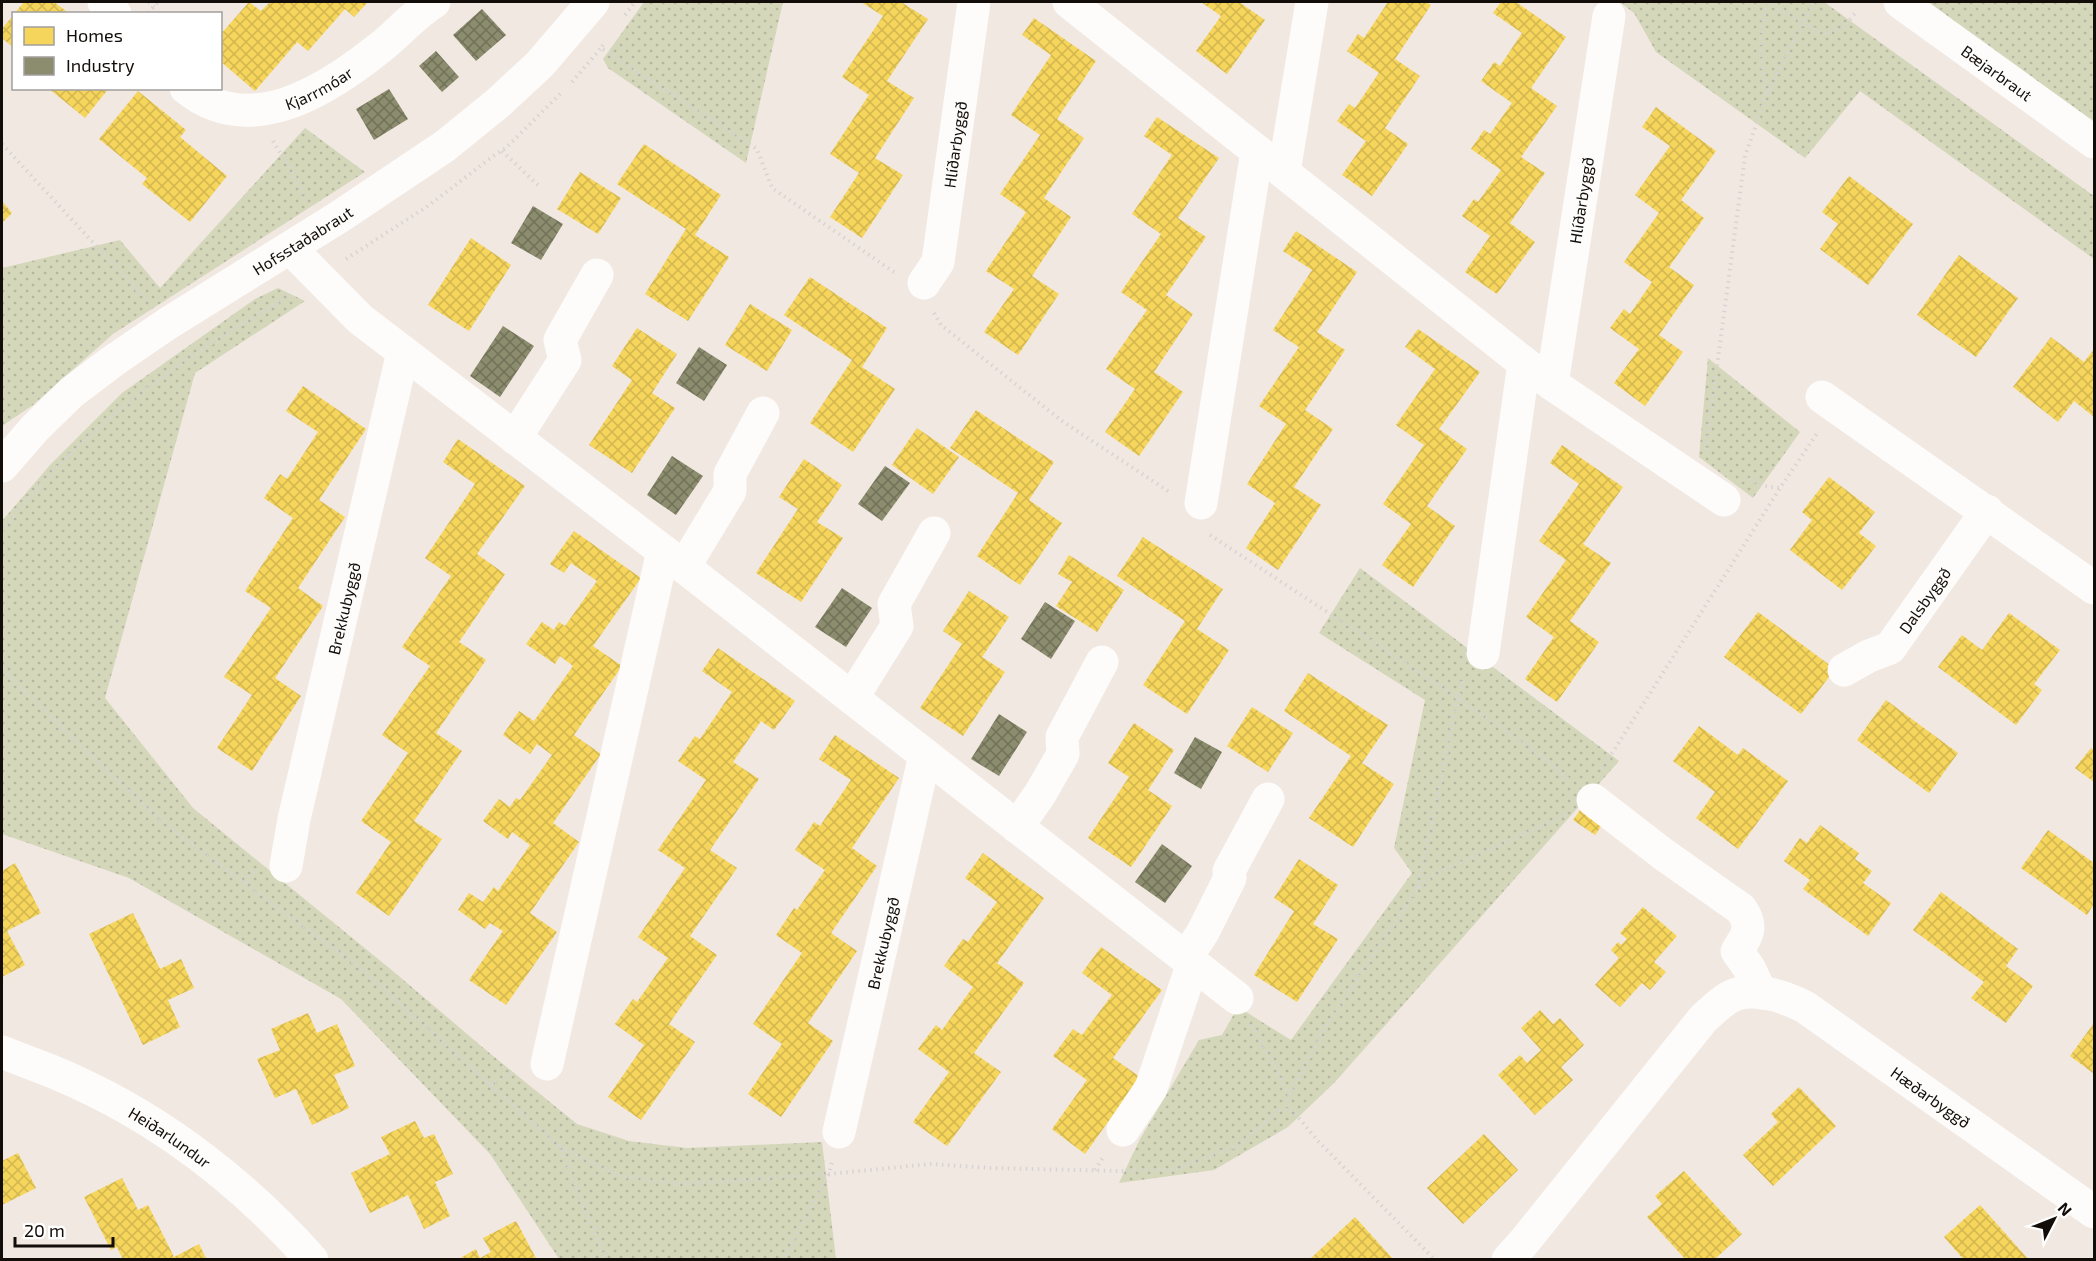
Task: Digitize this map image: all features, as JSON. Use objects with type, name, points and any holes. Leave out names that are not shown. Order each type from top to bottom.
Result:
[{"type":"street","name":"Kjarrmóar","points":[[189,90],[205,101],[228,109],[255,111],[288,104],[326,85],[376,51],[434,2]]},
{"type":"street","name":"Hofsstaðabraut","points":[[2,466],[35,428],[72,392],[167,324],[290,249],[445,146],[498,103],[540,64],[593,2]]},
{"type":"street","name":"Hlíðarbyggð","points":[[918,288],[938,262],[974,2]]},
{"type":"street","points":[[1069,2],[1524,363],[1724,500]]},
{"type":"street","points":[[1284,172],[1312,2]]},
{"type":"street","name":"Bæjarbraut","points":[[1900,2],[2094,142]]},
{"type":"street","name":"Hlíðarbyggð","points":[[1552,384],[1609,16]]},
{"type":"street","points":[[1195,509],[1257,151]]},
{"type":"street","points":[[290,249],[360,319],[674,559],[1237,998]]},
{"type":"street","points":[[515,438],[565,360],[561,340],[597,275]]},
{"type":"street","name":"Brekkubyggð","points":[[286,866],[294,819],[403,352]]},
{"type":"street","points":[[1482,653],[1524,363]]},
{"type":"street","points":[[1829,402],[2094,588]]},
{"type":"street","points":[[547,1064],[674,559],[730,491],[730,474],[763,413]]},
{"type":"street","name":"Dalsbyggð","points":[[1844,670],[1869,656],[1890,648],[1987,511]]},
{"type":"street","points":[[852,698],[897,626],[894,604],[934,533]]},
{"type":"street","points":[[1017,827],[1040,794],[1063,754],[1062,737],[1102,662]]},
{"type":"street","name":"Brekkubyggð","points":[[839,1132],[925,755]]},
{"type":"street","points":[[1590,796],[1701,882],[1742,909],[1748,918],[1749,929],[1737,951],[1749,968],[1761,993]]},
{"type":"street","points":[[1123,1130],[1151,1088],[1189,961],[1230,878],[1228,871],[1268,799]]},
{"type":"street","name":"Hæðarbyggð","points":[[1508,1260],[1703,1019],[1721,1003],[1737,994],[1761,993],[1787,998],[1805,1007],[2094,1212]]},
{"type":"street","name":"Heiðarlundur","points":[[2,1052],[74,1081],[160,1129],[216,1168],[312,1260]]},
{"type":"path","points":[[149,2],[154,7]]},
{"type":"path","points":[[150,12],[158,2]]},
{"type":"path","points":[[621,21],[635,2]]},
{"type":"path","points":[[1767,94],[1760,61],[1762,20],[1767,2],[1823,34],[1844,27],[1856,12]]},
{"type":"path","points":[[1706,453],[1745,156],[1767,94],[1814,2]]},
{"type":"path","points":[[604,43],[601,48],[757,149],[772,188],[918,288],[941,325],[1062,421],[1195,509],[1210,534],[1458,698],[1544,758],[1570,782],[1590,796]]},
{"type":"path","points":[[255,111],[308,199],[314,195]]},
{"type":"path","points":[[2,144],[167,324]]},
{"type":"path","points":[[502,151],[541,188]]},
{"type":"path","points":[[346,260],[354,254]]},
{"type":"path","points":[[2,531],[56,466],[106,420],[172,369],[294,293]]},
{"type":"path","points":[[1287,1111],[1289,1095],[1328,1023],[1418,889],[1435,874],[1564,816],[1590,796],[1780,488],[1829,402]]},
{"type":"path","points":[[1418,889],[1458,698],[1467,667],[1482,653]]},
{"type":"path","points":[[2,670],[150,811],[199,850],[363,970],[560,1147],[619,1176],[680,1184],[829,1174],[931,1164],[990,1168],[1120,1171],[1176,1169],[1239,1144],[1279,1110],[1293,1111],[1318,1141],[1435,1260]]},
{"type":"path","points":[[1237,998],[1289,1095]]},
{"type":"path","points":[[560,1147],[606,1260]]},
{"type":"path","points":[[782,1260],[829,1174]]},
{"type":"green space","points":[[644,2],[783,2],[746,163],[608,68],[603,59]]},
{"type":"green space","points":[[1620,2],[1824,2],[2094,196],[2094,259],[1860,91],[1805,158],[1656,52],[1634,13]]},
{"type":"green space","points":[[1928,2],[2094,2],[2094,126],[1993,53]]},
{"type":"green space","points":[[305,128],[365,172],[113,334],[33,405],[2,426],[2,268],[120,240],[160,288]]},
{"type":"green space","points":[[278,288],[305,301],[195,373],[105,698],[193,808],[577,1124],[629,1141],[687,1148],[822,1142],[836,1259],[559,1259],[490,1154],[341,999],[129,878],[2,834],[2,521],[50,465],[122,393],[255,299]]},
{"type":"green space","points":[[1708,358],[1800,432],[1753,498],[1699,457]]},
{"type":"green space","points":[[1360,568],[1619,761],[1335,1082],[1288,1127],[1214,1170],[1119,1183],[1140,1139],[1199,1040],[1222,1035],[1238,1007],[1291,1040],[1412,873],[1394,848],[1425,700],[1319,633]]},
{"type":"building: Homes","points":[[24,2],[54,2],[67,12],[16,12]]},
{"type":"building: Homes","points":[[249,2],[261,11],[270,2],[368,2],[354,17],[345,9],[308,51],[297,42],[255,91],[222,63],[222,33]]},
{"type":"building: Homes","points":[[861,2],[901,2],[928,19],[887,81],[914,98],[875,158],[903,175],[862,238],[830,217],[859,173],[830,154],[869,95],[842,77],[883,16]]},
{"type":"building: Homes","points":[[1201,2],[1239,2],[1265,20],[1227,74],[1196,51],[1221,16]]},
{"type":"building: Homes","points":[[1388,2],[1426,2],[1431,5],[1395,59],[1420,76],[1385,128],[1408,144],[1372,196],[1342,175],[1366,141],[1337,121],[1349,104],[1355,108],[1379,73],[1347,51],[1358,34],[1364,38]]},
{"type":"building: Homes","points":[[1501,2],[1516,2],[1566,37],[1531,88],[1557,106],[1521,157],[1545,173],[1510,223],[1535,242],[1497,294],[1465,272],[1490,236],[1462,216],[1474,199],[1478,202],[1501,170],[1471,149],[1484,130],[1490,134],[1512,103],[1481,81],[1494,62],[1500,66],[1522,33],[1493,13]]},
{"type":"building: Homes","points":[[12,16],[12,46],[2,38],[2,29]]},
{"type":"building: Homes","points":[[1034,18],[1096,61],[1057,119],[1084,138],[1044,198],[1071,217],[1032,276],[1059,294],[1018,355],[984,332],[1014,289],[986,271],[1026,212],[1000,194],[1040,135],[1011,115],[1051,55],[1022,35]]},
{"type":"building: Homes","points":[[50,90],[107,90],[85,118]]},
{"type":"building: Homes","points":[[138,91],[186,130],[180,137],[227,176],[190,222],[142,184],[147,178],[99,139]]},
{"type":"building: Homes","points":[[1656,107],[1716,151],[1681,200],[1704,218],[1669,267],[1694,285],[1659,335],[1683,352],[1645,406],[1614,383],[1639,349],[1610,328],[1624,309],[1630,314],[1652,282],[1624,262],[1659,213],[1635,195],[1670,146],[1642,127]]},
{"type":"building: Homes","points":[[1157,117],[1219,158],[1178,218],[1206,237],[1166,295],[1193,314],[1154,372],[1183,392],[1139,456],[1105,432],[1135,389],[1106,369],[1147,310],[1121,292],[1161,234],[1132,214],[1172,155],[1144,136]]},
{"type":"building: Homes","points":[[644,144],[721,195],[695,235],[729,257],[688,321],[645,294],[686,229],[617,184]]},
{"type":"building: Homes","points":[[580,172],[621,198],[598,234],[557,209]]},
{"type":"building: Homes","points":[[1849,176],[1913,224],[1868,285],[1820,249],[1838,224],[1822,212]]},
{"type":"building: Homes","points":[[2,201],[12,213],[2,223]]},
{"type":"building: Homes","points":[[1296,231],[1357,272],[1317,332],[1345,350],[1305,410],[1333,429],[1294,487],[1321,505],[1278,570],[1246,548],[1275,503],[1247,484],[1286,424],[1259,406],[1299,347],[1273,330],[1312,270],[1283,251]]},
{"type":"building: Homes","points":[[471,238],[511,265],[469,331],[428,305]]},
{"type":"building: Homes","points":[[1959,255],[2018,298],[1976,357],[1917,315]]},
{"type":"building: Homes","points":[[810,277],[887,328],[862,367],[895,389],[853,452],[810,423],[852,360],[784,315]]},
{"type":"building: Homes","points":[[750,304],[792,330],[767,371],[725,345]]},
{"type":"building: Homes","points":[[637,328],[677,354],[652,393],[675,408],[632,473],[589,445],[632,380],[612,366]]},
{"type":"building: Homes","points":[[1418,329],[1480,372],[1439,429],[1467,449],[1427,506],[1455,526],[1413,587],[1382,565],[1411,524],[1383,504],[1424,445],[1396,425],[1435,369],[1405,347]]},
{"type":"building: Homes","points":[[2051,337],[2084,362],[2094,349],[2094,417],[2074,401],[2058,422],[2013,387]]},
{"type":"building: Homes","points":[[303,386],[366,429],[319,500],[345,517],[298,588],[323,606],[275,678],[301,696],[252,771],[217,748],[252,695],[224,677],[271,608],[245,591],[293,518],[264,498],[280,474],[287,479],[318,432],[286,411]]},
{"type":"building: Homes","points":[[976,410],[1054,462],[1029,500],[1062,523],[1020,585],[977,556],[1018,493],[950,448]]},
{"type":"building: Homes","points":[[917,428],[959,457],[933,494],[892,465]]},
{"type":"building: Homes","points":[[458,439],[525,486],[477,554],[505,574],[459,642],[486,660],[436,733],[462,751],[414,821],[442,839],[389,916],[356,893],[391,842],[361,821],[408,753],[382,735],[430,666],[402,647],[451,576],[425,558],[475,484],[443,462]]},
{"type":"building: Homes","points":[[1562,445],[1623,487],[1583,544],[1611,563],[1570,621],[1599,642],[1557,702],[1525,679],[1554,637],[1526,617],[1566,560],[1539,541],[1579,484],[1550,463]]},
{"type":"building: Homes","points":[[804,459],[842,485],[817,522],[843,538],[801,602],[756,573],[798,509],[779,497]]},
{"type":"building: Homes","points":[[1829,477],[1875,512],[1859,533],[1876,546],[1842,590],[1790,550],[1812,520],[1802,512]]},
{"type":"building: Homes","points":[[574,531],[641,578],[593,646],[622,666],[574,735],[601,754],[553,823],[579,842],[530,913],[557,932],[506,1005],[469,980],[503,931],[490,923],[485,929],[458,910],[469,893],[483,902],[494,887],[498,891],[530,845],[512,832],[508,839],[483,821],[499,799],[510,807],[516,798],[520,800],[552,755],[537,744],[530,754],[503,735],[519,711],[534,721],[573,666],[560,656],[555,664],[526,644],[542,622],[554,630],[559,622],[565,626],[597,581],[571,563],[564,573],[550,564]]},
{"type":"building: Homes","points":[[1143,537],[1223,589],[1197,629],[1229,650],[1187,714],[1143,685],[1185,621],[1117,576]]},
{"type":"building: Homes","points":[[1069,555],[1124,590],[1097,632],[1056,606],[1072,582],[1058,574]]},
{"type":"building: Homes","points":[[969,591],[1009,617],[982,657],[1005,672],[963,736],[920,708],[962,644],[943,631]]},
{"type":"building: Homes","points":[[1758,612],[1835,669],[1801,714],[1724,657]]},
{"type":"building: Homes","points":[[2009,613],[2060,650],[2034,684],[2042,690],[2016,725],[1938,667],[1962,635],[1982,650]]},
{"type":"building: Homes","points":[[718,648],[795,701],[774,730],[761,721],[733,762],[759,779],[710,850],[737,868],[690,936],[717,955],[669,1024],[695,1042],[641,1120],[608,1097],[644,1045],[615,1024],[633,999],[637,1002],[668,958],[638,937],[685,868],[658,850],[706,780],[678,761],[695,736],[700,739],[732,692],[702,671]]},
{"type":"building: Homes","points":[[1308,673],[1388,725],[1362,763],[1394,784],[1353,847],[1309,818],[1351,756],[1284,711]]},
{"type":"building: Homes","points":[[1886,700],[1958,753],[1929,793],[1857,740]]},
{"type":"building: Homes","points":[[1252,707],[1293,733],[1268,772],[1227,746]]},
{"type":"building: Homes","points":[[1134,723],[1174,750],[1148,790],[1172,806],[1131,867],[1088,838],[1129,777],[1108,763]]},
{"type":"building: Homes","points":[[1699,726],[1738,755],[1743,748],[1788,781],[1738,849],[1696,818],[1715,792],[1673,761]]},
{"type":"building: Homes","points":[[835,735],[899,778],[852,848],[877,866],[831,933],[857,951],[808,1023],[833,1041],[781,1117],[748,1094],[782,1044],[753,1024],[802,953],[776,935],[794,908],[797,910],[825,870],[795,850],[814,822],[820,826],[851,780],[819,759]]},
{"type":"building: Homes","points":[[2091,748],[2094,751],[2094,782],[2075,768]]},
{"type":"building: Homes","points":[[1583,806],[1605,821],[1595,835],[1573,820]]},
{"type":"building: Homes","points":[[1820,825],[1859,853],[1855,859],[1872,871],[1863,883],[1891,903],[1868,936],[1803,889],[1810,880],[1784,861],[1800,838],[1807,843]]},
{"type":"building: Homes","points":[[2048,830],[2094,863],[2094,904],[2087,915],[2021,868]]},
{"type":"building: Homes","points":[[983,853],[1044,898],[997,963],[1024,983],[974,1053],[1001,1072],[947,1146],[913,1122],[949,1072],[918,1049],[936,1025],[942,1030],[973,987],[944,966],[963,939],[968,942],[997,902],[965,878]]},
{"type":"building: Homes","points":[[1299,859],[1338,885],[1313,924],[1338,939],[1297,1002],[1254,975],[1294,911],[1274,898]]},
{"type":"building: Homes","points":[[15,863],[41,913],[7,931],[25,965],[2,977],[2,871]]},
{"type":"building: Homes","points":[[1941,892],[2018,949],[2006,966],[2033,986],[2006,1023],[1971,998],[1984,982],[1913,930]]},
{"type":"building: Homes","points":[[1643,907],[1677,936],[1654,962],[1666,972],[1650,990],[1642,983],[1620,1007],[1595,985],[1619,958],[1611,950],[1618,942],[1621,945],[1627,939],[1620,933]]},
{"type":"building: Homes","points":[[133,913],[160,969],[181,959],[194,988],[168,1000],[180,1027],[143,1045],[89,934]]},
{"type":"building: Homes","points":[[1101,947],[1162,990],[1113,1058],[1140,1077],[1085,1154],[1052,1129],[1087,1080],[1053,1056],[1073,1029],[1082,1035],[1112,995],[1082,973]]},
{"type":"building: Homes","points":[[1540,1010],[1553,1024],[1560,1018],[1584,1045],[1561,1067],[1573,1080],[1535,1115],[1498,1075],[1520,1055],[1527,1063],[1541,1050],[1521,1028]]},
{"type":"building: Homes","points":[[308,1013],[317,1033],[337,1024],[355,1066],[334,1075],[349,1108],[312,1125],[296,1089],[275,1098],[257,1059],[280,1050],[271,1029]]},
{"type":"building: Homes","points":[[2094,1023],[2094,1072],[2093,1073],[2070,1056]]},
{"type":"building: Homes","points":[[1799,1087],[1836,1126],[1773,1186],[1743,1155],[1778,1122],[1771,1114]]},
{"type":"building: Homes","points":[[415,1121],[424,1138],[434,1134],[453,1174],[435,1182],[450,1216],[424,1229],[408,1195],[370,1213],[351,1173],[390,1154],[381,1137]]},
{"type":"building: Homes","points":[[1484,1134],[1518,1170],[1463,1224],[1427,1188]]},
{"type":"building: Homes","points":[[18,1153],[36,1188],[2,1205],[2,1161]]},
{"type":"building: Homes","points":[[1684,1171],[1742,1234],[1714,1260],[1686,1260],[1647,1217],[1662,1204],[1655,1196]]},
{"type":"building: Homes","points":[[122,1178],[138,1210],[148,1205],[174,1257],[199,1244],[207,1260],[123,1260],[117,1247],[111,1250],[84,1197]]},
{"type":"building: Homes","points":[[1980,1205],[2029,1260],[1964,1260],[1944,1237]]},
{"type":"building: Homes","points":[[1355,1217],[1394,1260],[1309,1260]]},
{"type":"building: Homes","points":[[516,1221],[537,1260],[457,1260],[476,1249],[480,1258],[491,1252],[483,1238]]},
{"type":"building: Industry","points":[[482,9],[506,35],[476,61],[453,35]]},
{"type":"building: Industry","points":[[436,51],[459,77],[442,92],[419,66]]},
{"type":"building: Industry","points":[[389,89],[408,119],[374,140],[356,109]]},
{"type":"building: Industry","points":[[533,206],[563,224],[541,260],[511,243]]},
{"type":"building: Industry","points":[[503,326],[534,346],[500,397],[470,376]]},
{"type":"building: Industry","points":[[699,347],[727,365],[704,401],[676,383]]},
{"type":"building: Industry","points":[[672,456],[703,476],[676,515],[647,495]]},
{"type":"building: Industry","points":[[885,466],[910,483],[882,521],[858,504]]},
{"type":"building: Industry","points":[[842,588],[872,608],[846,647],[815,627]]},
{"type":"building: Industry","points":[[1045,602],[1075,621],[1051,659],[1021,639]]},
{"type":"building: Industry","points":[[999,714],[1027,732],[999,776],[971,759]]},
{"type":"building: Industry","points":[[1195,737],[1222,752],[1201,789],[1174,773]]},
{"type":"building: Industry","points":[[1162,844],[1192,866],[1165,903],[1135,882]]}]
